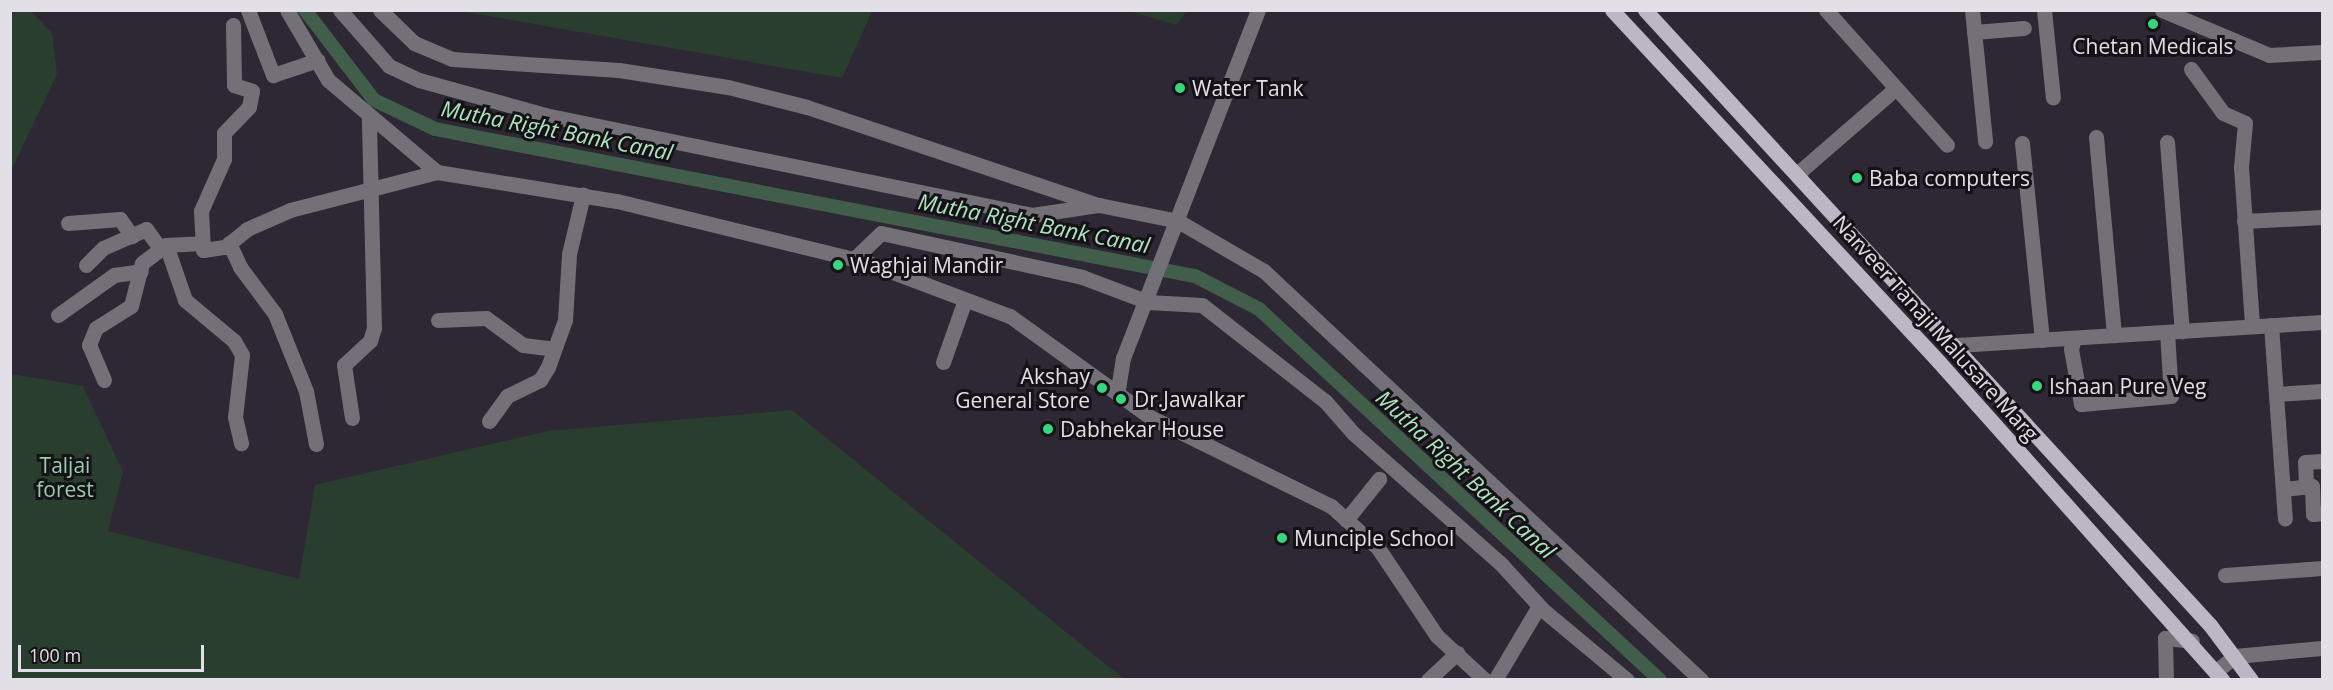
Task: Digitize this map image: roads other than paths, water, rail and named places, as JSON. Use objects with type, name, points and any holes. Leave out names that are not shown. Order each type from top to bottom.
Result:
[{"type":"main road","name":"Narveer Tanaji Malusare Marg","points":[[1612,10],[2192,641],[2219,675]]},
{"type":"main road","name":"Narveer Tanaji Malusare Marg","points":[[1645,10],[1957,345],[2235,656],[2251,680]]},
{"type":"street","points":[[248,10],[273,75],[318,60]]},
{"type":"street","points":[[287,10],[328,80],[369,117],[437,172]]},
{"type":"street","points":[[340,10],[389,66],[419,80],[545,115],[1032,215],[1099,205]]},
{"type":"street","points":[[380,10],[414,43],[452,59],[619,70],[728,87],[807,107],[1099,205],[1177,226],[1264,271],[1701,680]]},
{"type":"street","points":[[1118,389],[1123,358],[1150,297],[1258,10]]},
{"type":"street","points":[[1826,10],[1947,145]]},
{"type":"street","points":[[1972,10],[1986,141]]},
{"type":"street","points":[[2044,10],[2053,98]]},
{"type":"street","points":[[2162,10],[2269,55],[2322,52]]},
{"type":"street","points":[[232,25],[234,85],[252,91],[249,108],[224,133],[224,159],[201,211],[203,250],[229,243],[290,210],[371,187],[437,172],[584,195],[854,259],[1010,316],[1118,389],[1150,417],[1294,484],[1346,520],[1378,548],[1437,636],[1485,680]]},
{"type":"street","points":[[1974,32],[2024,27]]},
{"type":"street","points":[[2191,69],[2223,113],[2245,123],[2244,221],[2252,326]]},
{"type":"street","points":[[1798,173],[1895,89]]},
{"type":"street","points":[[352,418],[344,365],[370,341],[374,328],[369,117]]},
{"type":"street","points":[[2096,137],[2114,335]]},
{"type":"street","points":[[2074,338],[2070,350],[2081,404],[2171,396],[2174,331],[2167,142]]},
{"type":"street","points":[[2022,143],[2042,340]]},
{"type":"street","points":[[489,421],[507,396],[540,380],[554,350],[565,320],[569,254],[584,195]]},
{"type":"street","points":[[2244,221],[2322,217]]},
{"type":"street","points":[[68,223],[120,219],[132,236]]},
{"type":"street","points":[[86,265],[103,248],[132,236],[152,231],[163,247],[185,300],[234,341],[242,355],[235,417],[241,443]]},
{"type":"street","points":[[854,259],[881,233],[1082,277],[1150,297],[1202,305],[1253,340],[1502,565],[1539,606],[1627,680]]},
{"type":"street","points":[[104,380],[91,360],[89,345],[96,328],[131,306],[142,263],[163,247],[202,243]]},
{"type":"street","points":[[229,243],[240,267],[275,314],[306,391],[316,444]]},
{"type":"street","points":[[58,315],[114,274],[141,271]]},
{"type":"street","points":[[943,362],[965,300]]},
{"type":"street","points":[[438,320],[486,318],[523,345],[554,350]]},
{"type":"street","points":[[1957,345],[2322,322]]},
{"type":"street","points":[[2271,325],[2285,518]]},
{"type":"street","points":[[2276,394],[2322,391]]},
{"type":"street","points":[[2306,487],[2305,462],[2322,461]]},
{"type":"street","points":[[1346,520],[1379,479]]},
{"type":"street","points":[[2283,489],[2312,486],[2313,514],[2322,513]]},
{"type":"street","points":[[2225,575],[2322,568]]},
{"type":"street","points":[[1494,680],[1539,606]]},
{"type":"street","points":[[2166,680],[2165,638],[2192,641]]},
{"type":"street","points":[[2219,675],[2235,656],[2322,648]]},
{"type":"street","points":[[1428,680],[1457,653]]},
{"type":"waterway","name":"Mutha Right Bank Canal","points":[[305,10],[374,100],[435,129],[1195,276],[1259,309],[1660,680]]},
{"type":"place","name":"Chetan Medicals","points":[[2153,24]]},
{"type":"place","name":"Water Tank","points":[[1180,88]]},
{"type":"place","name":"Baba computers","points":[[1857,178]]},
{"type":"place","name":"Waghjai Mandir","points":[[838,265]]},
{"type":"place","name":"Ishaan Pure Veg","points":[[2037,386]]},
{"type":"place","name":"Akshay General Store","points":[[1102,388]]},
{"type":"place","name":"Dr.Jawalkar","points":[[1121,399]]},
{"type":"place","name":"Dabhekar House","points":[[1048,429]]},
{"type":"place","name":"Munciple School","points":[[1282,538]]},
{"type":"park label","name":"Taljai forest","points":[[65,477]]}]
